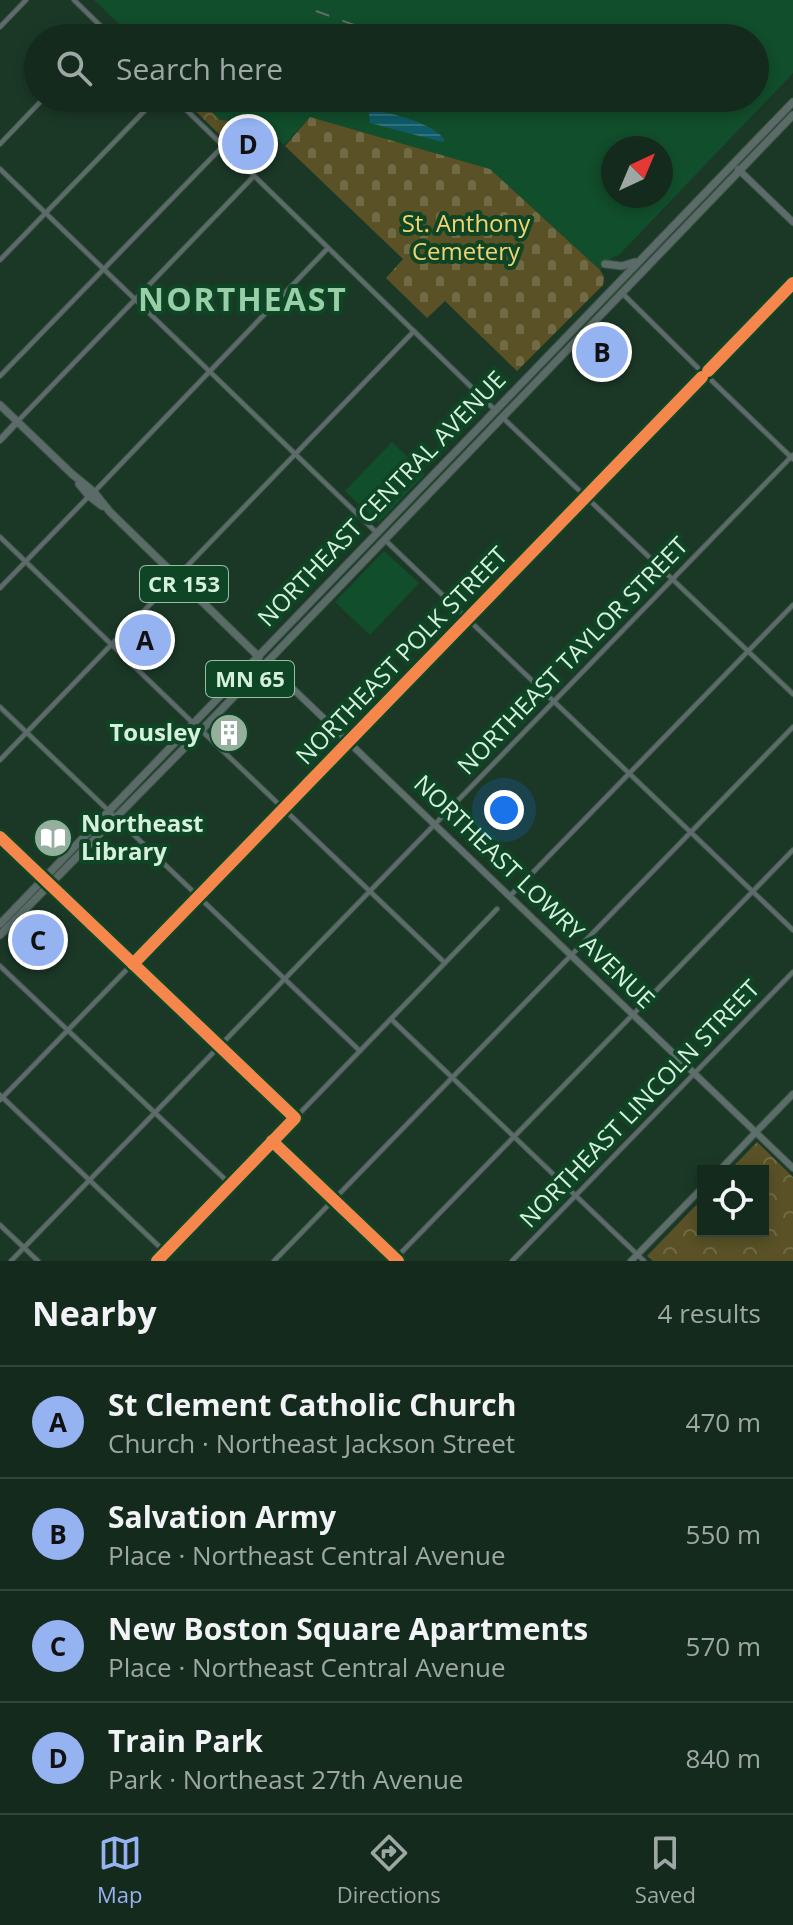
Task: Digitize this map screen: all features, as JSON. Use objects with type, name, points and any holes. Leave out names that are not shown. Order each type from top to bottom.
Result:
[{"type":"main road","name":"NORTHEAST CENTRAL AVENUE","points":[[198,727],[258,656],[793,102]]},
{"type":"main road","name":"NORTHEAST CENTRAL AVENUE","points":[[0,935],[46,882],[198,727],[266,663],[793,115]]},
{"type":"main road","points":[[605,264],[632,264],[649,250]]},
{"type":"main road","name":"NORTHEAST LOWRY AVENUE","points":[[0,405],[793,1168]]},
{"type":"main road","name":"NORTHEAST CENTRAL AVENUE","points":[[0,924],[46,882]]},
{"type":"main road","points":[[725,1165],[756,1132]]},
{"type":"main road","points":[[631,1261],[697,1193]]},
{"type":"street","points":[[0,27],[26,0]]},
{"type":"street","points":[[74,0],[99,24]]},
{"type":"street","points":[[0,144],[31,112]]},
{"type":"street","points":[[0,260],[143,112]]},
{"type":"street","points":[[188,112],[793,694]]},
{"type":"street","points":[[0,376],[223,146]]},
{"type":"street","points":[[732,164],[793,222]]},
{"type":"street","points":[[0,169],[793,930]]},
{"type":"street","points":[[0,440],[254,176]]},
{"type":"street","points":[[0,588],[328,248]]},
{"type":"street","name":"NORTHEAST POLK STREET","points":[[1,1098],[793,283]]},
{"type":"street","points":[[622,293],[792,457]]},
{"type":"street","points":[[0,760],[414,331]]},
{"type":"street","name":"NORTHEAST TAYLOR STREET","points":[[11,1261],[792,457]]},
{"type":"street","points":[[0,537],[445,963]]},
{"type":"street","points":[[510,897],[793,605]]},
{"type":"street","points":[[0,707],[360,1051]]},
{"type":"street","points":[[274,1261],[793,727]]},
{"type":"street","points":[[0,837],[295,1118]]},
{"type":"street","points":[[272,1141],[395,1260],[793,850]]},
{"type":"street","points":[[157,1261],[497,909]]},
{"type":"street","points":[[0,966],[230,1184]]},
{"type":"street","name":"NORTHEAST LINCOLN STREET","points":[[512,1261],[793,972]]},
{"type":"street","points":[[391,1019],[644,1261]]},
{"type":"street","points":[[756,1132],[793,1094]]},
{"type":"street","points":[[1,1098],[165,1252]]},
{"type":"street","points":[[0,1225],[38,1261]]},
{"type":"shaded area","points":[[94,0],[793,0],[793,73],[769,98],[769,24],[119,24]]},
{"type":"shaded area","points":[[212,112],[756,112],[673,199],[673,136],[601,136],[601,208],[664,208],[619,255],[600,270],[490,169],[310,117],[284,145],[277,138],[270,147],[256,133],[244,134],[231,121],[220,120]]},
{"type":"shaded area","points":[[392,442],[425,474],[378,523],[345,491]]},
{"type":"shaded area","points":[[384,551],[419,583],[370,635],[335,602]]},
{"type":"green space","points":[[196,112],[212,112],[220,120],[231,121],[244,134],[256,133],[273,151],[256,170]]},
{"type":"green space","name":"St. Anthony Cemetery","points":[[310,117],[490,169],[600,270],[604,277],[603,285],[517,371],[445,301],[427,318],[386,278],[403,259],[285,146]]},
{"type":"green space","points":[[757,1142],[793,1177],[793,1261],[653,1261],[647,1256],[697,1204],[697,1237],[769,1237],[769,1165],[735,1165]]},
{"type":"water","points":[[380,112],[422,124],[445,140],[442,142],[370,123],[369,113]]},
{"type":"railway","points":[[316,11],[352,24]]},
{"type":"cycle path","points":[[708,371],[793,283]]},
{"type":"cycle path","points":[[133,964],[702,377]]},
{"type":"cycle path","points":[[0,837],[295,1118],[157,1261]]},
{"type":"cycle path","points":[[272,1141],[398,1261]]},
{"type":"place","name":"Train Park","points":[[248,144]]},
{"type":"place","name":"Salvation Army","points":[[602,352]]},
{"type":"place","name":"St Clement Catholic Church","points":[[145,640]]},
{"type":"place","name":"Tousley","points":[[229,733]]},
{"type":"place","name":"Northeast Library","points":[[53,838]]},
{"type":"place","name":"New Boston Square Apartments","points":[[38,940]]},
{"type":"district","name":"NORTHEAST","points":[[243,300]]}]
